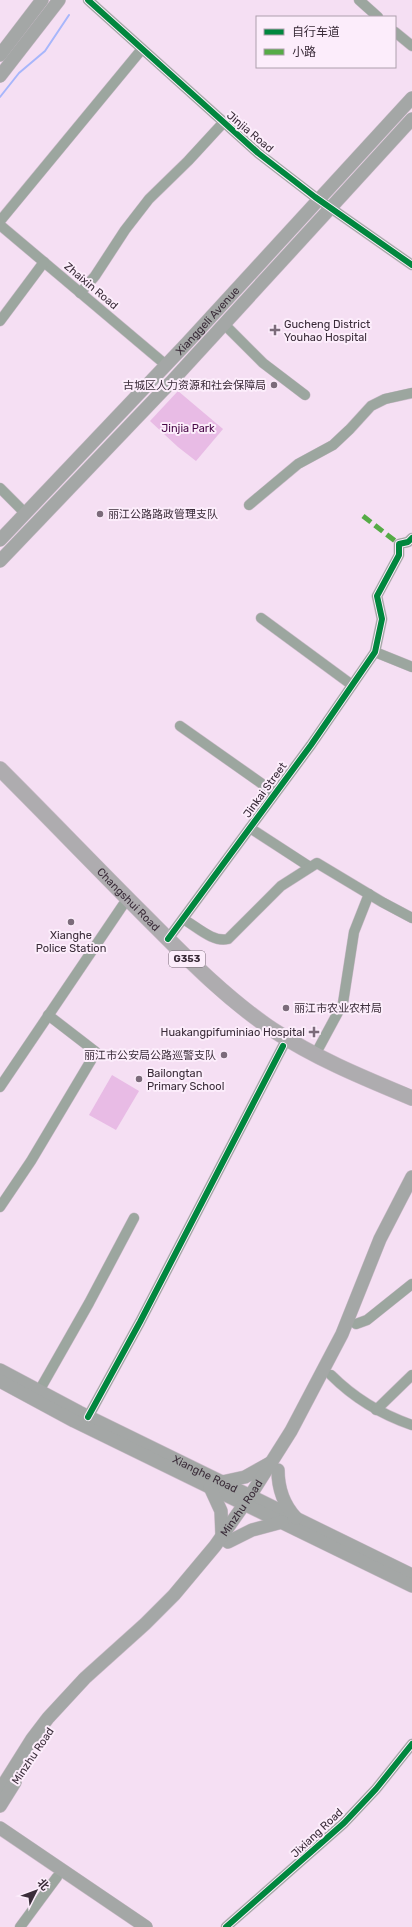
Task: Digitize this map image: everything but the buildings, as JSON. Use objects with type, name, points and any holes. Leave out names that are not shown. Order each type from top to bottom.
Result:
[{"type":"highway","name":"Changshui Road","points":[[0,769],[200,971],[236,1003],[274,1031],[315,1055],[341,1068],[412,1098]]},
{"type":"highway","name":"Changshui Road","points":[[0,781],[212,994],[250,1024],[283,1046],[338,1076],[412,1107]]},
{"type":"main road","points":[[0,55],[42,0]]},
{"type":"main road","points":[[0,76],[58,0]]},
{"type":"main road","name":"Xianggeli Avenue","points":[[0,540],[166,365],[412,98]]},
{"type":"main road","name":"Xianggeli Avenue","points":[[0,560],[172,381],[412,119]]},
{"type":"main road","name":"Minzhu Road","points":[[276,1465],[291,1431],[342,1334],[380,1239],[412,1177]]},
{"type":"main road","name":"Minzhu Road","points":[[0,1806],[39,1744],[68,1709],[181,1601],[252,1502],[331,1374],[356,1324],[388,1243],[412,1196]]},
{"type":"main road","name":"Xianghe Road","points":[[0,1370],[216,1485]]},
{"type":"main road","name":"Xianghe Road","points":[[0,1381],[74,1421],[252,1502],[297,1519],[412,1575]]},
{"type":"main road","points":[[282,1522],[225,1539],[216,1485],[276,1465],[281,1493],[288,1507],[297,1519]]},
{"type":"main road","name":"Xianghe Road","points":[[252,1502],[282,1522],[412,1586]]},
{"type":"main road","name":"Minzhu Road","points":[[0,1790],[32,1739],[61,1703],[174,1595],[225,1539]]},
{"type":"main road","points":[[0,1828],[146,1927]]},
{"type":"main road","points":[[0,1838],[132,1927]]},
{"type":"street","name":"Jinjia Road","points":[[89,0],[223,123],[258,152],[330,208],[412,265]]},
{"type":"street","points":[[359,0],[377,16]]},
{"type":"street","points":[[396,33],[412,46]]},
{"type":"street","points":[[0,222],[142,49]]},
{"type":"street","points":[[80,293],[95,276],[125,230],[149,200],[223,123]]},
{"type":"street","name":"Zhaixin Road","points":[[0,225],[166,365]]},
{"type":"street","points":[[0,321],[44,262]]},
{"type":"street","points":[[224,324],[263,362],[305,394]]},
{"type":"street","points":[[249,505],[298,464],[333,445],[375,403],[412,393]]},
{"type":"street","points":[[0,488],[25,513]]},
{"type":"street","points":[[412,538],[408,542],[399,544],[399,555],[377,596],[382,619],[375,652],[412,667]]},
{"type":"street","points":[[261,618],[352,685]]},
{"type":"street","name":"Jinkai Street","points":[[168,939],[250,828],[375,652]]},
{"type":"street","points":[[180,726],[275,793]]},
{"type":"street","points":[[250,828],[310,867]]},
{"type":"street","points":[[183,918],[214,938],[220,940],[228,939],[281,886],[317,863],[412,918]]},
{"type":"street","points":[[315,1055],[342,1003],[354,932],[369,894]]},
{"type":"street","points":[[0,1086],[123,905]]},
{"type":"street","points":[[0,1206],[31,1161],[96,1052],[48,1015]]},
{"type":"street","points":[[88,1416],[144,1316],[283,1046]]},
{"type":"street","points":[[39,1390],[89,1303],[134,1218]]},
{"type":"street","points":[[356,1324],[367,1320],[412,1284]]},
{"type":"street","points":[[331,1374],[354,1396],[376,1410],[412,1425]]},
{"type":"street","points":[[376,1410],[412,1375]]},
{"type":"street","name":"Jixiang Road","points":[[226,1927],[344,1823],[376,1789],[412,1744]]},
{"type":"street","points":[[20,1927],[57,1877]]},
{"type":"green space","name":"Jinjia Park","points":[[178,391],[223,429],[196,461],[178,447],[150,421]]},
{"type":"green space","points":[[112,1075],[139,1091],[116,1130],[89,1115]]},
{"type":"waterway","points":[[0,97],[19,73],[45,51],[69,15]]},
{"type":"marked path","points":[[363,516],[399,544]]},
{"type":"cycle path","points":[[88,0],[258,153],[315,197],[412,265]]},
{"type":"cycle path","points":[[168,939],[311,745],[375,652],[382,619],[377,596],[399,555],[399,544],[408,542],[412,538]]},
{"type":"cycle path","points":[[88,1417],[140,1322],[283,1046]]},
{"type":"cycle path","points":[[226,1927],[344,1823],[376,1789],[412,1744]]},
{"type":"place","name":"Gucheng District Youhao Hospital","points":[[275,330]]},
{"type":"place","name":"古城区人力资源和社会保障局","points":[[274,385]]},
{"type":"place","name":"丽江公路路政管理支队","points":[[100,514]]},
{"type":"place","name":"Xianghe Police Station","points":[[71,922]]},
{"type":"place","name":"丽江市农业农村局","points":[[286,1008]]},
{"type":"place","name":"Huakangpifuminiao Hospital","points":[[314,1032]]},
{"type":"place","name":"丽江市公安局公路巡警支队","points":[[224,1055]]},
{"type":"place","name":"Bailongtan Primary School","points":[[139,1079]]}]
